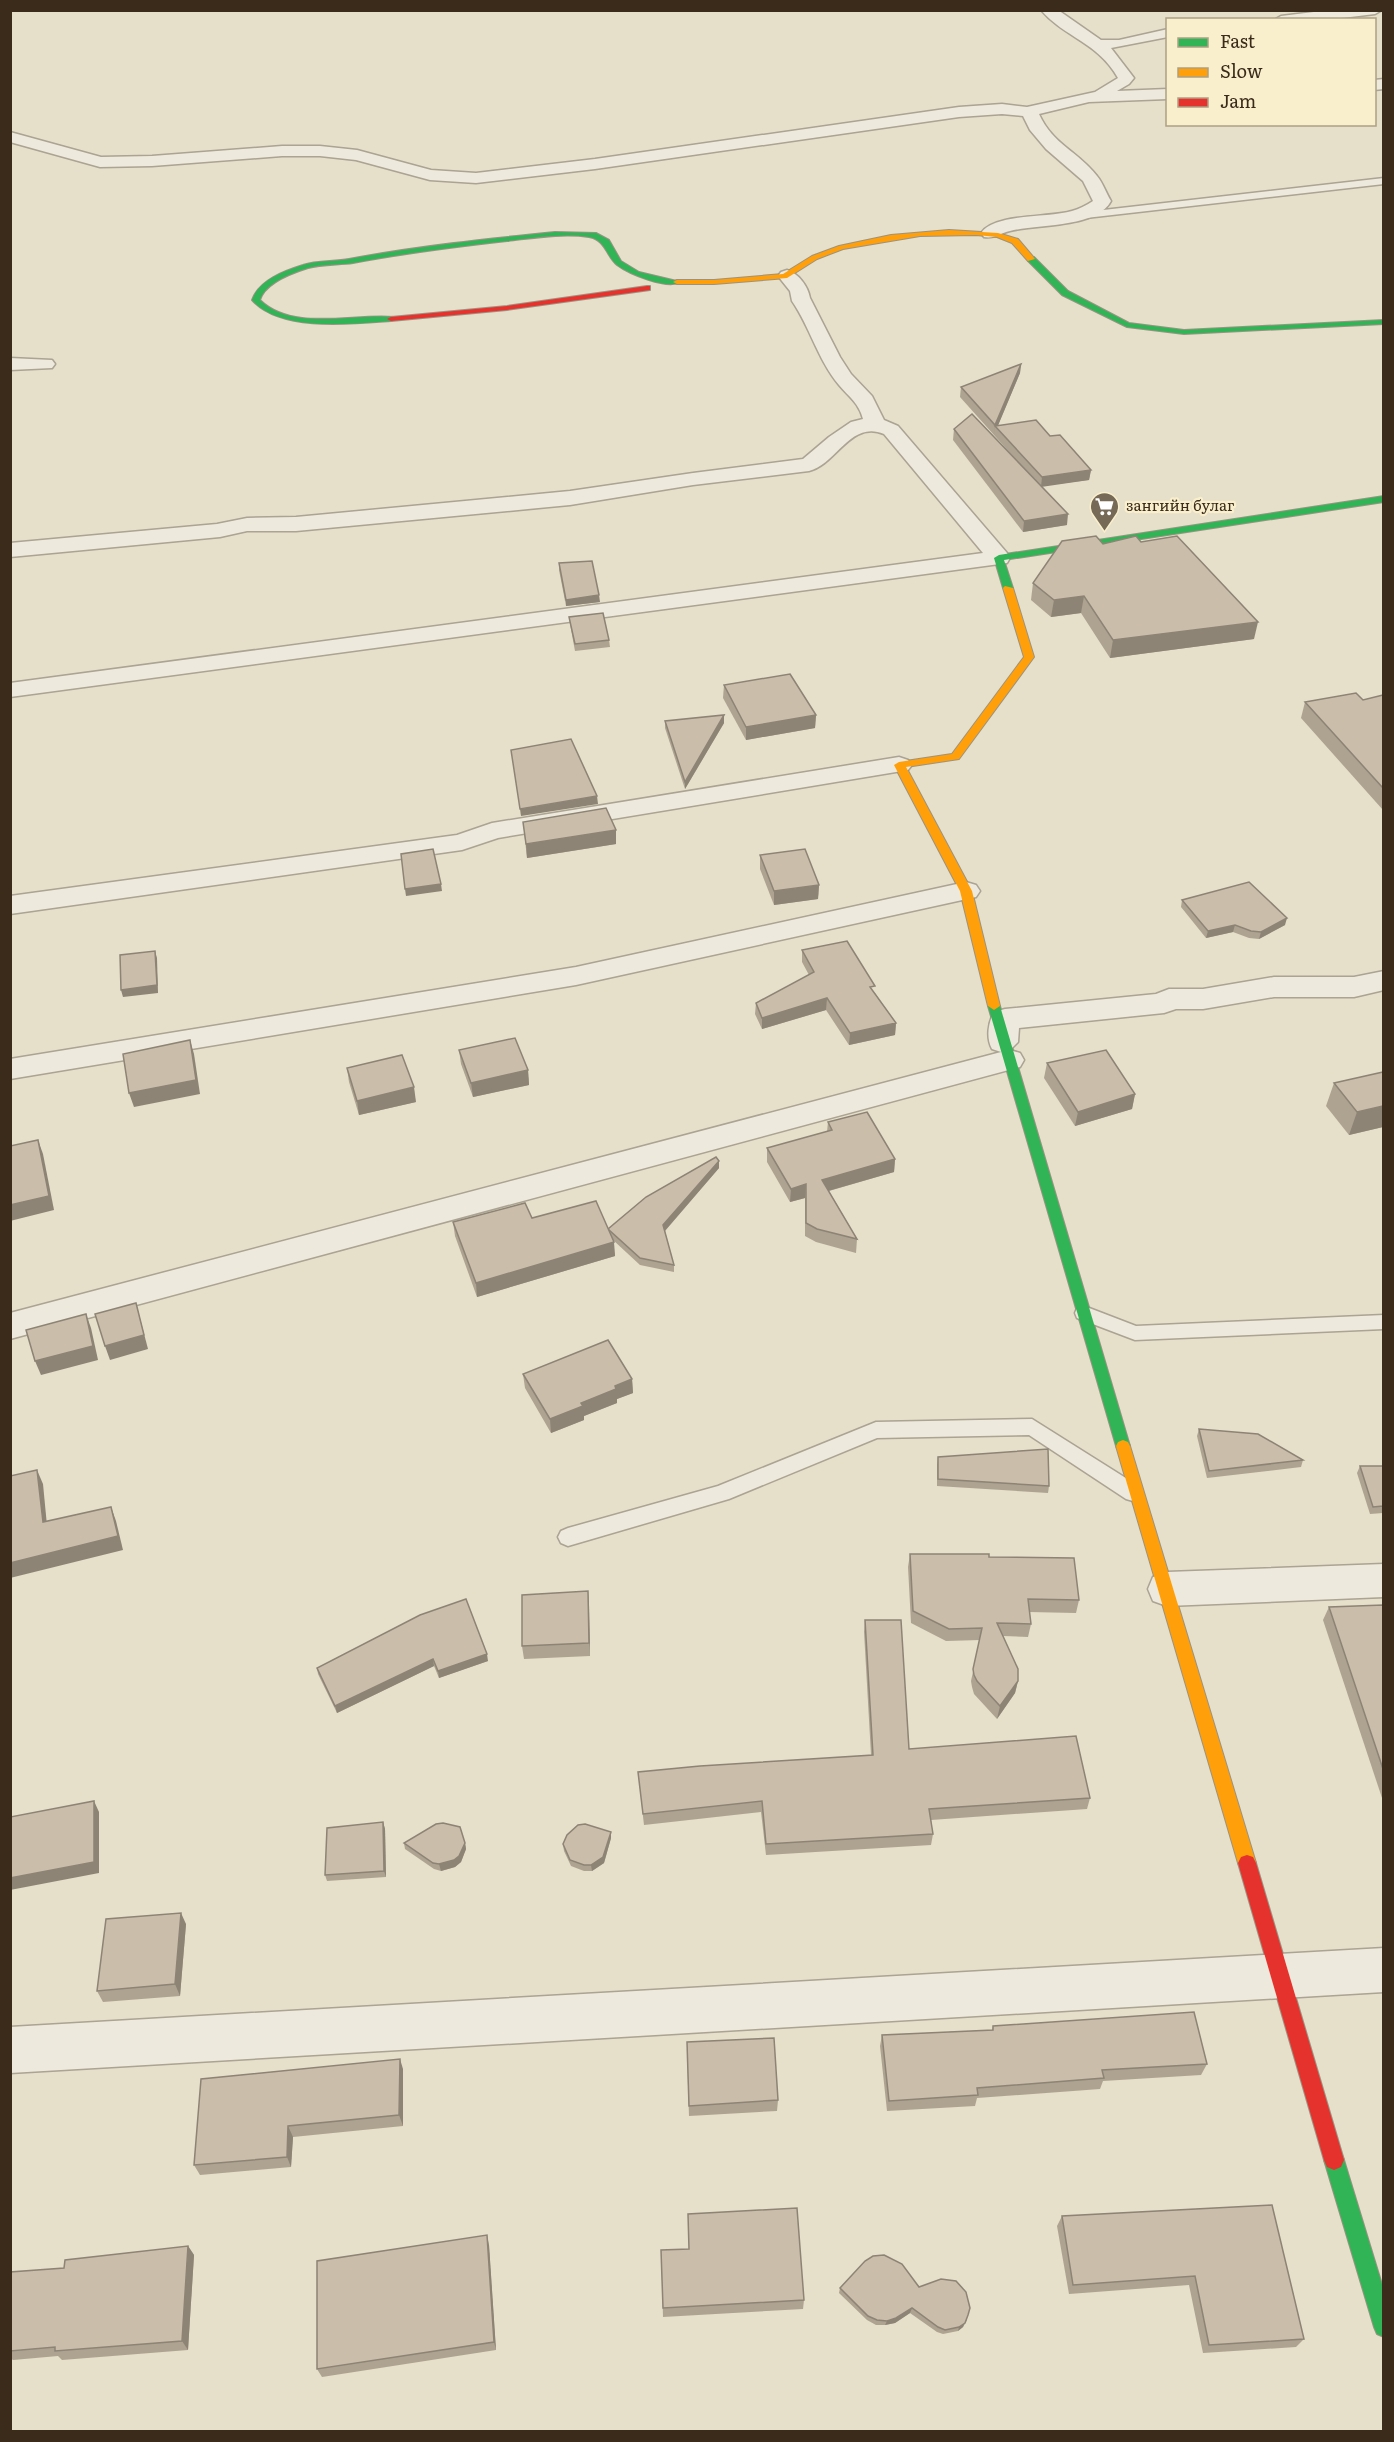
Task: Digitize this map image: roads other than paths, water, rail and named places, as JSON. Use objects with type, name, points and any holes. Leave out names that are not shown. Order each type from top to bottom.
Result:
[{"type":"street","points":[[1048,10],[1098,44],[1118,61],[1126,78],[1102,93],[1104,97]]},
{"type":"street","points":[[1300,18],[1375,10]]},
{"type":"street","points":[[1098,44],[1119,44],[1166,33]]},
{"type":"street","points":[[10,138],[100,162],[152,161],[282,151],[320,151],[357,156],[430,176],[476,178],[595,164],[739,141],[959,112],[1002,109],[1027,112],[1089,97],[1166,94]]},
{"type":"street","points":[[990,233],[1005,226],[1077,216],[1100,205],[1102,201],[1090,178],[1052,146],[1036,127],[1032,115],[1027,112]]},
{"type":"street","points":[[787,276],[787,273],[824,253],[857,244],[928,234],[990,233],[1017,242],[1027,252],[1034,265],[1065,293],[1127,325],[1184,332],[1250,331],[1383,322]]},
{"type":"street","points":[[647,288],[507,308],[364,321],[287,318],[267,310],[256,300],[259,291],[274,280],[307,266],[340,263],[421,248],[555,234],[593,235],[606,242],[609,252],[630,272],[655,280],[708,282],[787,276]]},
{"type":"street","points":[[787,276],[799,290],[805,312],[814,322],[815,332],[824,342],[830,358],[848,383],[857,388],[866,401],[872,412],[874,423]]},
{"type":"street","points":[[10,364],[38,362],[45,364]]},
{"type":"street","points":[[10,550],[220,530],[235,524],[256,526],[296,524],[570,498],[693,479],[809,465],[836,441],[858,426],[874,423],[891,430],[999,558],[1029,657],[955,757],[492,831],[462,842],[10,905]]},
{"type":"street","points":[[10,690],[999,558],[1383,499]]},
{"type":"street","points":[[900,765],[966,891],[1006,1051],[1167,1589],[1278,1976],[1383,2327]]},
{"type":"street","points":[[10,1069],[576,976],[966,891]]},
{"type":"street","points":[[1006,1051],[1005,1019],[1062,1015],[1101,1007],[1164,1003],[1169,999],[1203,999],[1274,987],[1354,987],[1383,980]]},
{"type":"street","points":[[10,1326],[1006,1051]]},
{"type":"street","points":[[1167,1589],[1383,1580]]},
{"type":"street","points":[[10,2050],[1383,1970]]},
{"type":"lane","points":[[1077,216],[1383,181]]},
{"type":"lane","points":[[1084,1313],[1135,1333],[1383,1322]]},
{"type":"lane","points":[[568,1537],[722,1493],[876,1430],[1032,1427],[1138,1496]]},
{"type":"place","name":"зангийн булаг","points":[[1105,532]]}]
